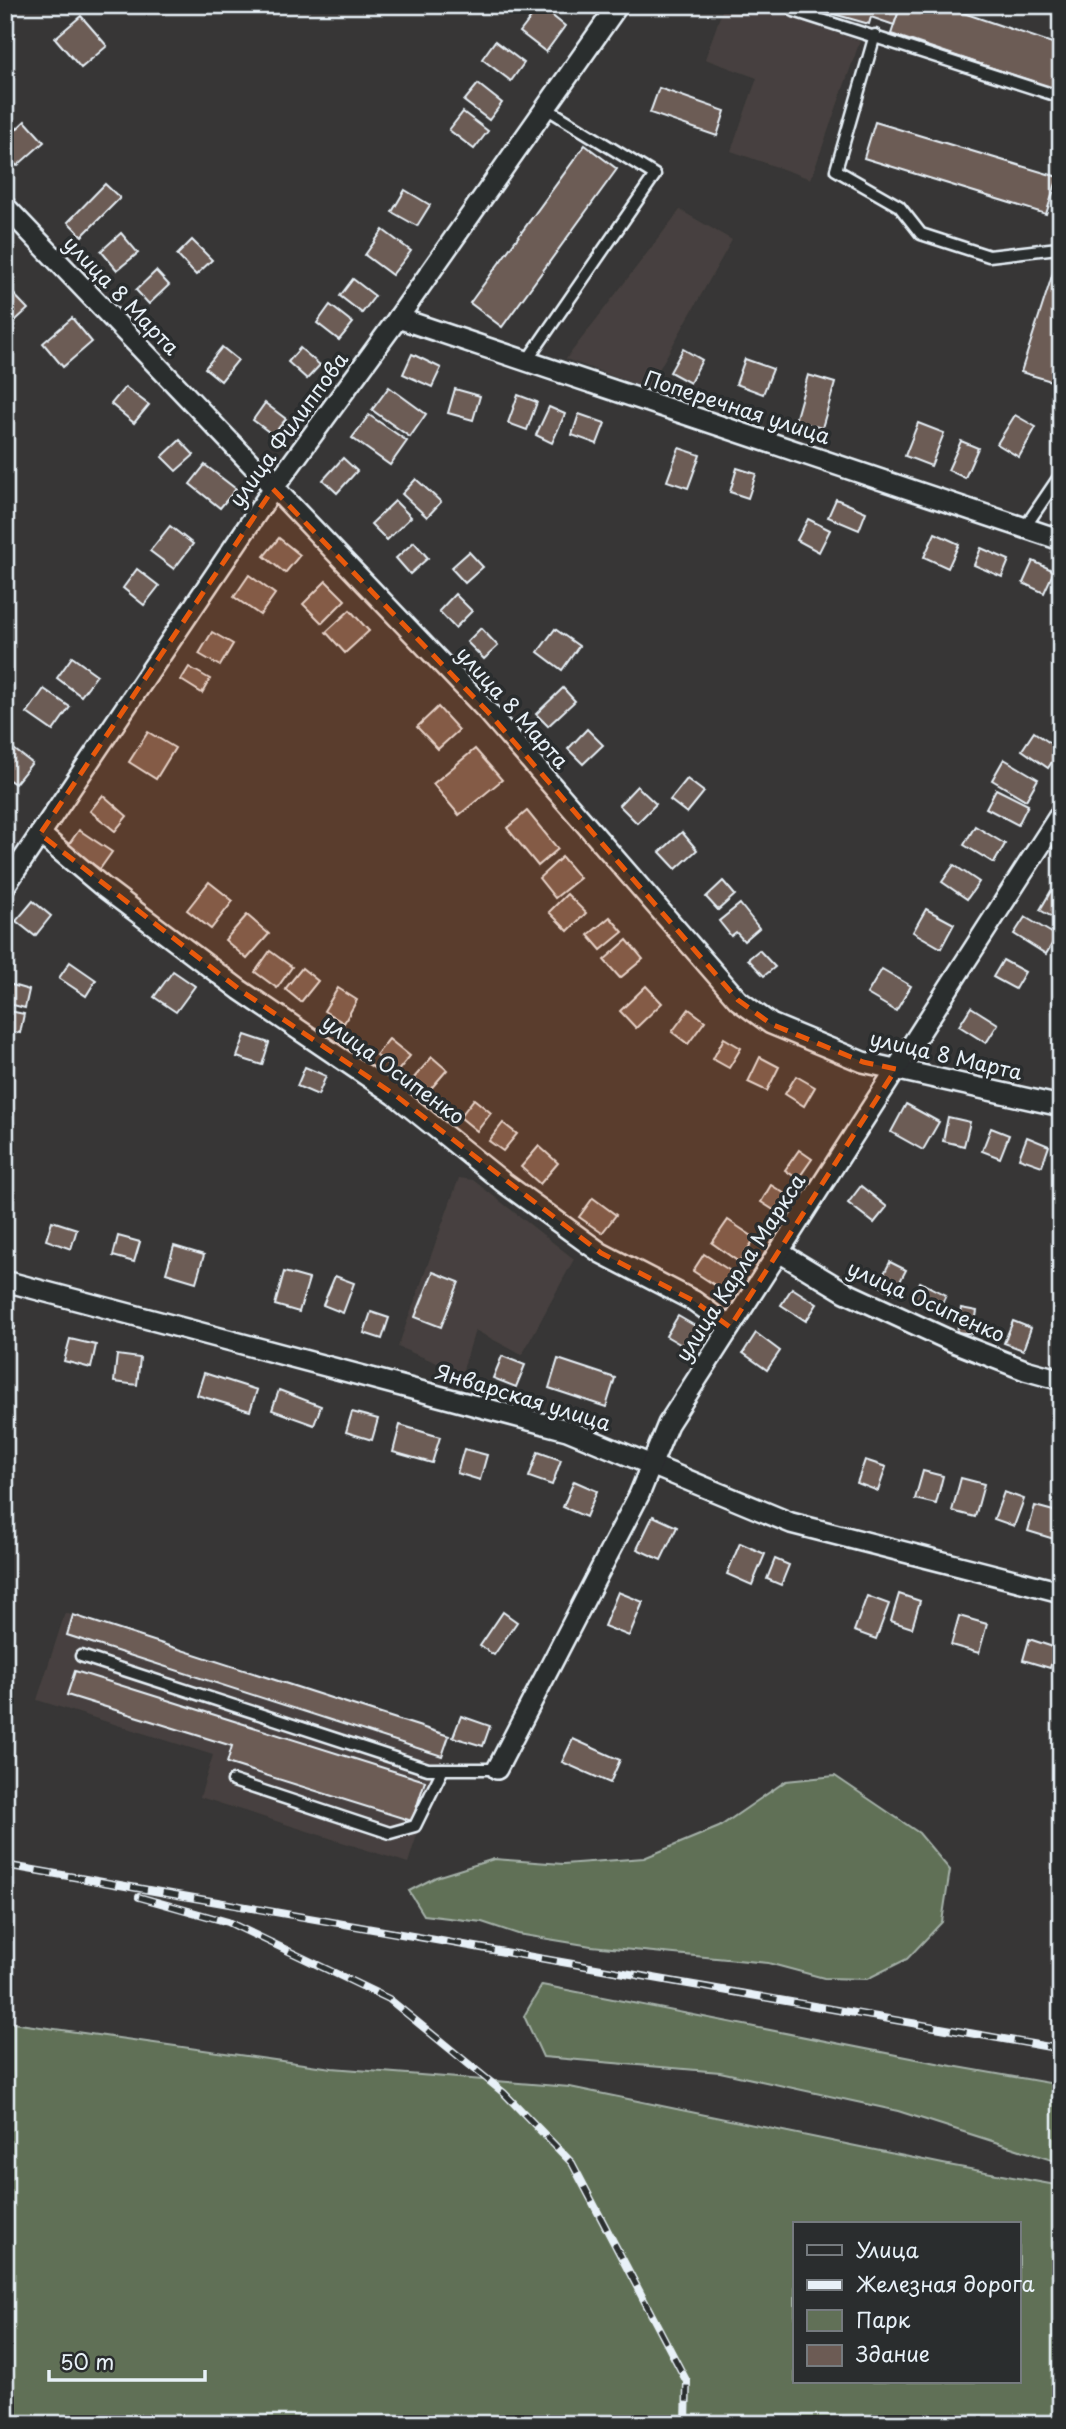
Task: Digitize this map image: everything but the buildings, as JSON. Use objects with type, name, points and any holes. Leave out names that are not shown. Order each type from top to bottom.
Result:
[{"type":"street","name":"улица Филиппова","points":[[5,886],[273,489],[398,318],[618,5]]},
{"type":"street","name":"улица 8 Марта","points":[[5,206],[488,712],[738,1000],[771,1024],[863,1062],[1061,1106]]},
{"type":"street","name":"Поперечная улица","points":[[398,318],[1061,540]]},
{"type":"street","name":"улица Карла Маркса","points":[[497,1769],[639,1495],[668,1424],[1061,813]]},
{"type":"street","name":"улица Осипенко","points":[[40,834],[102,886],[240,990],[395,1095],[503,1182],[601,1253],[694,1301],[730,1327]]},
{"type":"street","name":"улица Осипенко","points":[[779,1252],[845,1293],[951,1341],[1025,1370],[1061,1380]]},
{"type":"street","name":"Январская улица","points":[[5,1281],[567,1430],[790,1523],[1061,1592]]},
{"type":"lane","points":[[796,5],[794,11],[1061,97]]},
{"type":"lane","points":[[876,36],[836,170],[899,206],[921,234],[989,256],[1058,248],[1061,238]]},
{"type":"lane","points":[[526,362],[655,175],[546,108]]},
{"type":"lane","points":[[1025,527],[1061,474]]},
{"type":"lane","points":[[81,1656],[428,1769],[497,1769]]},
{"type":"lane","points":[[233,1781],[390,1833],[415,1826],[443,1769]]},
{"type":"highlighted area","points":[[273,489],[488,712],[738,1000],[771,1024],[863,1062],[896,1069],[730,1327],[694,1301],[601,1253],[395,1095],[240,990],[40,834]]},
{"type":"shaded area","points":[[724,5],[792,5],[788,16],[860,41],[811,179],[731,151],[757,78],[705,59]]},
{"type":"shaded area","points":[[680,210],[732,240],[648,389],[566,359]]},
{"type":"shaded area","points":[[459,1178],[473,1180],[574,1259],[522,1355],[475,1330],[462,1373],[398,1347]]},
{"type":"shaded area","points":[[65,1613],[449,1736],[408,1863],[200,1797],[213,1755],[37,1700]]},
{"type":"green space","points":[[835,1776],[919,1833],[950,1870],[942,1922],[907,1959],[867,1979],[824,1978],[768,1963],[591,1946],[518,1934],[482,1922],[424,1915],[409,1891],[436,1877],[494,1859],[563,1864],[644,1858],[719,1827],[786,1781]]},
{"type":"green space","points":[[542,1985],[1061,2085],[1061,2163],[898,2111],[720,2072],[543,2057],[524,2016]]},
{"type":"green space","points":[[5,2022],[332,2068],[570,2087],[1061,2186],[1061,2424],[5,2424]]},
{"type":"railway","points":[[5,1865],[1061,2049]]},
{"type":"railway","points":[[139,1897],[228,1922],[389,1999],[504,2093],[572,2163],[687,2382],[686,2424]]}]
